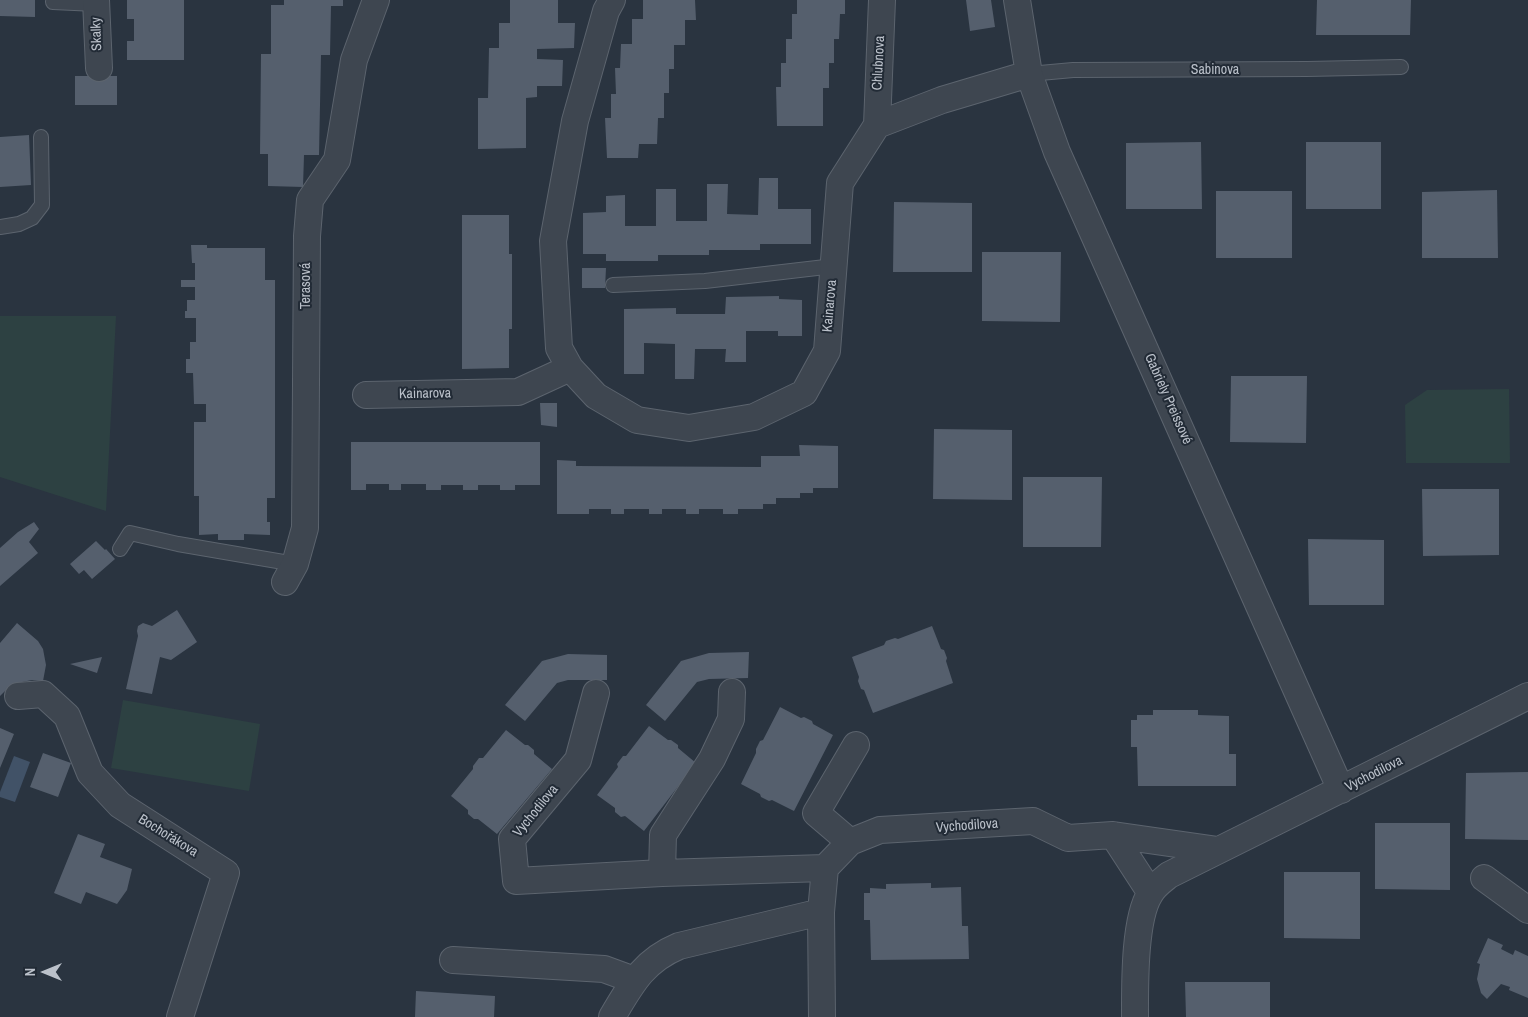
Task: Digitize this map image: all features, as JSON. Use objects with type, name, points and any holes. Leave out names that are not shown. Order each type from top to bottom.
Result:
[{"type":"street","name":"Terasová","points":[[290,573],[305,528],[307,236],[310,200],[337,160],[354,60],[376,0]]},
{"type":"street","name":"Kainarova","points":[[612,0],[606,11],[575,122],[553,241],[559,348],[570,368],[596,396],[637,420],[689,428],[754,417],[804,393],[827,351],[840,183],[877,125]]},
{"type":"street","name":"Chlubnova","points":[[877,125],[882,0]]},
{"type":"street","name":"Gabriely Preissové","points":[[1017,0],[1029,74],[1058,152],[1341,790]]},
{"type":"street","name":"Skalky","points":[[96,2],[99,68]]},
{"type":"street","points":[[877,125],[942,100],[1029,74]]},
{"type":"street","name":"Kainarova","points":[[366,395],[518,392],[570,368]]},
{"type":"street","points":[[662,872],[663,835],[712,759],[731,719],[732,692]]},
{"type":"street","name":"Vychodilova","points":[[596,693],[578,760],[512,839],[516,882],[662,872],[825,868],[850,842],[880,830],[1033,821],[1068,838],[1113,835],[1218,850]]},
{"type":"street","name":"Bochořákova","points":[[18,696],[43,694],[67,716],[90,773],[120,806],[226,872],[180,1017]]},
{"type":"street","name":"Vychodilova","points":[[1132,1014],[1138,934],[1142,910],[1150,892],[1169,875],[1528,696]]},
{"type":"street","points":[[850,842],[816,813],[856,745]]},
{"type":"street","points":[[1113,835],[1150,892]]},
{"type":"street","points":[[822,1017],[821,912],[825,868]]},
{"type":"street","points":[[1484,878],[1528,909]]},
{"type":"street","points":[[612,1017],[634,980],[648,964],[663,953],[679,946],[821,912]]},
{"type":"street","points":[[453,960],[604,969],[634,980]]},
{"type":"lane","points":[[52,2],[96,2]]},
{"type":"lane","name":"Sabinova","points":[[1029,74],[1072,70],[1401,67]]},
{"type":"lane","points":[[0,227],[19,224],[32,218],[42,205],[41,137]]},
{"type":"lane","points":[[613,286],[705,281],[834,266]]},
{"type":"lane","points":[[120,549],[130,533],[290,573]]},
{"type":"green space","points":[[0,316],[116,316],[106,511],[0,477]]},
{"type":"green space","points":[[1509,389],[1510,463],[1406,463],[1405,405],[1427,390]]},
{"type":"green space","points":[[123,700],[260,724],[249,791],[111,768]]},
{"type":"water","points":[[14,756],[30,762],[15,802],[0,797],[0,792]]},
{"type":"building","points":[[0,0],[35,0],[35,17],[0,16]]},
{"type":"building","points":[[127,0],[184,0],[184,60],[127,60],[127,41],[134,41],[134,19],[127,19]]},
{"type":"building","points":[[284,0],[343,0],[343,6],[331,6],[330,55],[321,55],[319,155],[304,155],[303,187],[268,186],[268,154],[260,154],[261,54],[271,54],[271,5],[284,5]]},
{"type":"building","points":[[510,0],[558,0],[558,23],[575,23],[574,48],[537,49],[537,59],[563,60],[562,86],[537,86],[537,97],[526,98],[526,148],[478,149],[478,98],[488,98],[489,48],[499,48],[499,23],[510,23]]},
{"type":"building","points":[[643,0],[695,0],[696,20],[685,20],[685,45],[674,45],[674,69],[669,69],[669,93],[664,93],[664,118],[658,118],[657,144],[639,144],[638,158],[607,158],[605,118],[611,118],[611,94],[616,94],[615,68],[620,68],[621,44],[632,44],[632,19],[643,19]]},
{"type":"building","points":[[797,0],[845,0],[845,14],[840,14],[839,39],[834,39],[834,63],[829,63],[829,88],[823,88],[823,126],[777,126],[776,87],[781,87],[781,63],[786,63],[786,39],[792,39],[792,14],[797,14]]},
{"type":"building","points":[[966,0],[991,0],[995,27],[970,31]]},
{"type":"building","points":[[1317,0],[1411,0],[1410,35],[1316,35]]},
{"type":"building","points":[[75,76],[117,76],[117,105],[75,105]]},
{"type":"building","points":[[29,135],[31,185],[0,187],[0,137]]},
{"type":"building","points":[[1201,142],[1202,209],[1126,209],[1126,143]]},
{"type":"building","points":[[1306,142],[1381,142],[1381,209],[1306,209]]},
{"type":"building","points":[[759,178],[778,178],[778,209],[811,209],[811,244],[760,244],[760,250],[709,250],[709,255],[658,255],[658,261],[606,261],[606,254],[583,254],[583,213],[606,212],[606,196],[625,195],[625,226],[656,226],[656,189],[676,189],[676,221],[707,221],[707,184],[728,184],[727,214],[758,215]]},
{"type":"building","points":[[1497,190],[1498,258],[1422,258],[1422,192]]},
{"type":"building","points":[[1216,191],[1292,191],[1292,258],[1216,258]]},
{"type":"building","points":[[894,202],[972,203],[972,272],[893,272]]},
{"type":"building","points":[[462,215],[509,215],[509,254],[512,254],[512,329],[509,329],[509,368],[462,369]]},
{"type":"building","points":[[191,245],[207,245],[207,248],[265,248],[265,280],[275,280],[275,498],[267,498],[267,522],[270,522],[270,535],[244,534],[244,540],[218,540],[218,534],[199,535],[199,496],[194,496],[194,422],[206,422],[206,404],[194,404],[193,373],[186,373],[186,359],[190,359],[190,342],[196,342],[196,318],[185,318],[185,311],[187,311],[187,300],[195,300],[195,287],[181,287],[181,280],[195,280],[195,263],[192,263]]},
{"type":"building","points":[[982,252],[1061,252],[1060,322],[982,321]]},
{"type":"building","points":[[582,268],[606,268],[605,288],[582,288]]},
{"type":"building","points":[[779,296],[779,299],[802,300],[802,336],[778,336],[778,331],[746,331],[746,362],[725,362],[726,349],[695,349],[694,379],[675,379],[675,344],[644,343],[644,374],[624,374],[624,309],[676,308],[676,314],[725,314],[726,297]]},
{"type":"building","points":[[1231,376],[1307,376],[1306,443],[1230,442]]},
{"type":"building","points":[[540,403],[557,403],[557,427],[541,425]]},
{"type":"building","points":[[934,429],[1012,430],[1012,500],[933,499]]},
{"type":"building","points":[[351,442],[540,442],[540,485],[515,485],[515,490],[500,490],[500,485],[478,485],[478,490],[463,490],[463,485],[441,485],[441,490],[426,490],[426,484],[401,484],[401,490],[389,490],[389,484],[366,484],[366,490],[351,490]]},
{"type":"building","points":[[799,445],[838,446],[838,488],[813,488],[813,493],[800,493],[800,498],[776,498],[776,504],[763,504],[763,509],[738,509],[738,514],[723,514],[723,509],[699,509],[699,514],[686,514],[686,509],[662,509],[662,514],[649,514],[649,509],[624,509],[624,514],[611,514],[611,509],[589,509],[589,514],[557,514],[557,460],[576,461],[576,466],[761,467],[761,456],[800,456]]},
{"type":"building","points":[[1023,477],[1102,477],[1101,547],[1023,547]]},
{"type":"building","points":[[1422,489],[1499,489],[1499,555],[1423,556]]},
{"type":"building","points":[[34,522],[39,529],[29,542],[38,553],[0,586],[0,548],[18,532]]},
{"type":"building","points":[[1308,539],[1384,540],[1384,605],[1309,605]]},
{"type":"building","points":[[96,541],[115,559],[92,579],[84,570],[79,574],[70,564]]},
{"type":"building","points":[[177,610],[197,642],[171,660],[160,657],[152,694],[126,689],[138,636],[138,626],[143,623],[152,626]]},
{"type":"building","points":[[17,623],[38,641],[43,649],[46,665],[43,681],[32,680],[17,683],[0,696],[0,643]]},
{"type":"building","points":[[932,626],[941,649],[944,650],[947,658],[946,661],[953,683],[873,713],[864,690],[861,689],[858,681],[859,677],[852,657],[884,645],[886,641],[898,639]]},
{"type":"building","points":[[749,652],[748,678],[709,679],[697,682],[665,721],[646,705],[681,661],[709,653]]},
{"type":"building","points":[[568,654],[607,655],[607,680],[568,680],[557,683],[525,721],[505,705],[542,661]]},
{"type":"building","points":[[102,657],[97,673],[70,664]]},
{"type":"building","points":[[780,707],[801,718],[804,717],[812,721],[813,724],[833,735],[794,811],[772,800],[769,801],[761,797],[760,794],[741,784],[760,741],[763,740]]},
{"type":"building","points":[[1153,710],[1198,710],[1198,715],[1229,716],[1229,754],[1236,754],[1236,786],[1138,786],[1137,747],[1131,747],[1131,720],[1137,720],[1137,715],[1153,715]]},
{"type":"building","points":[[649,726],[678,745],[678,748],[696,763],[644,831],[625,816],[621,817],[615,812],[615,808],[597,795],[618,767],[617,764],[623,756],[626,756]]},
{"type":"building","points":[[0,728],[14,734],[0,768]]},
{"type":"building","points":[[506,730],[534,750],[534,754],[552,769],[497,834],[478,819],[474,819],[468,814],[468,810],[451,796],[473,769],[479,758],[483,758]]},
{"type":"building","points":[[43,753],[71,763],[58,797],[30,787]]},
{"type":"building","points":[[1528,772],[1528,840],[1465,839],[1466,773]]},
{"type":"building","points":[[1375,823],[1450,823],[1450,890],[1375,889]]},
{"type":"building","points":[[78,834],[105,844],[100,857],[132,869],[127,890],[117,904],[86,892],[81,904],[54,893]]},
{"type":"building","points":[[1284,872],[1360,872],[1360,939],[1284,938]]},
{"type":"building","points":[[931,883],[931,888],[961,887],[962,926],[968,926],[969,959],[871,960],[870,920],[864,920],[864,893],[870,893],[870,888],[886,889],[886,884]]},
{"type":"building","points":[[1488,938],[1503,945],[1501,949],[1513,955],[1515,950],[1528,956],[1528,998],[1509,990],[1510,987],[1501,984],[1487,999],[1481,993],[1477,979],[1480,964],[1477,963]]},
{"type":"building","points":[[1185,982],[1270,982],[1270,1017],[1186,1017]]},
{"type":"building","points":[[416,991],[495,996],[494,1017],[415,1017]]}]
